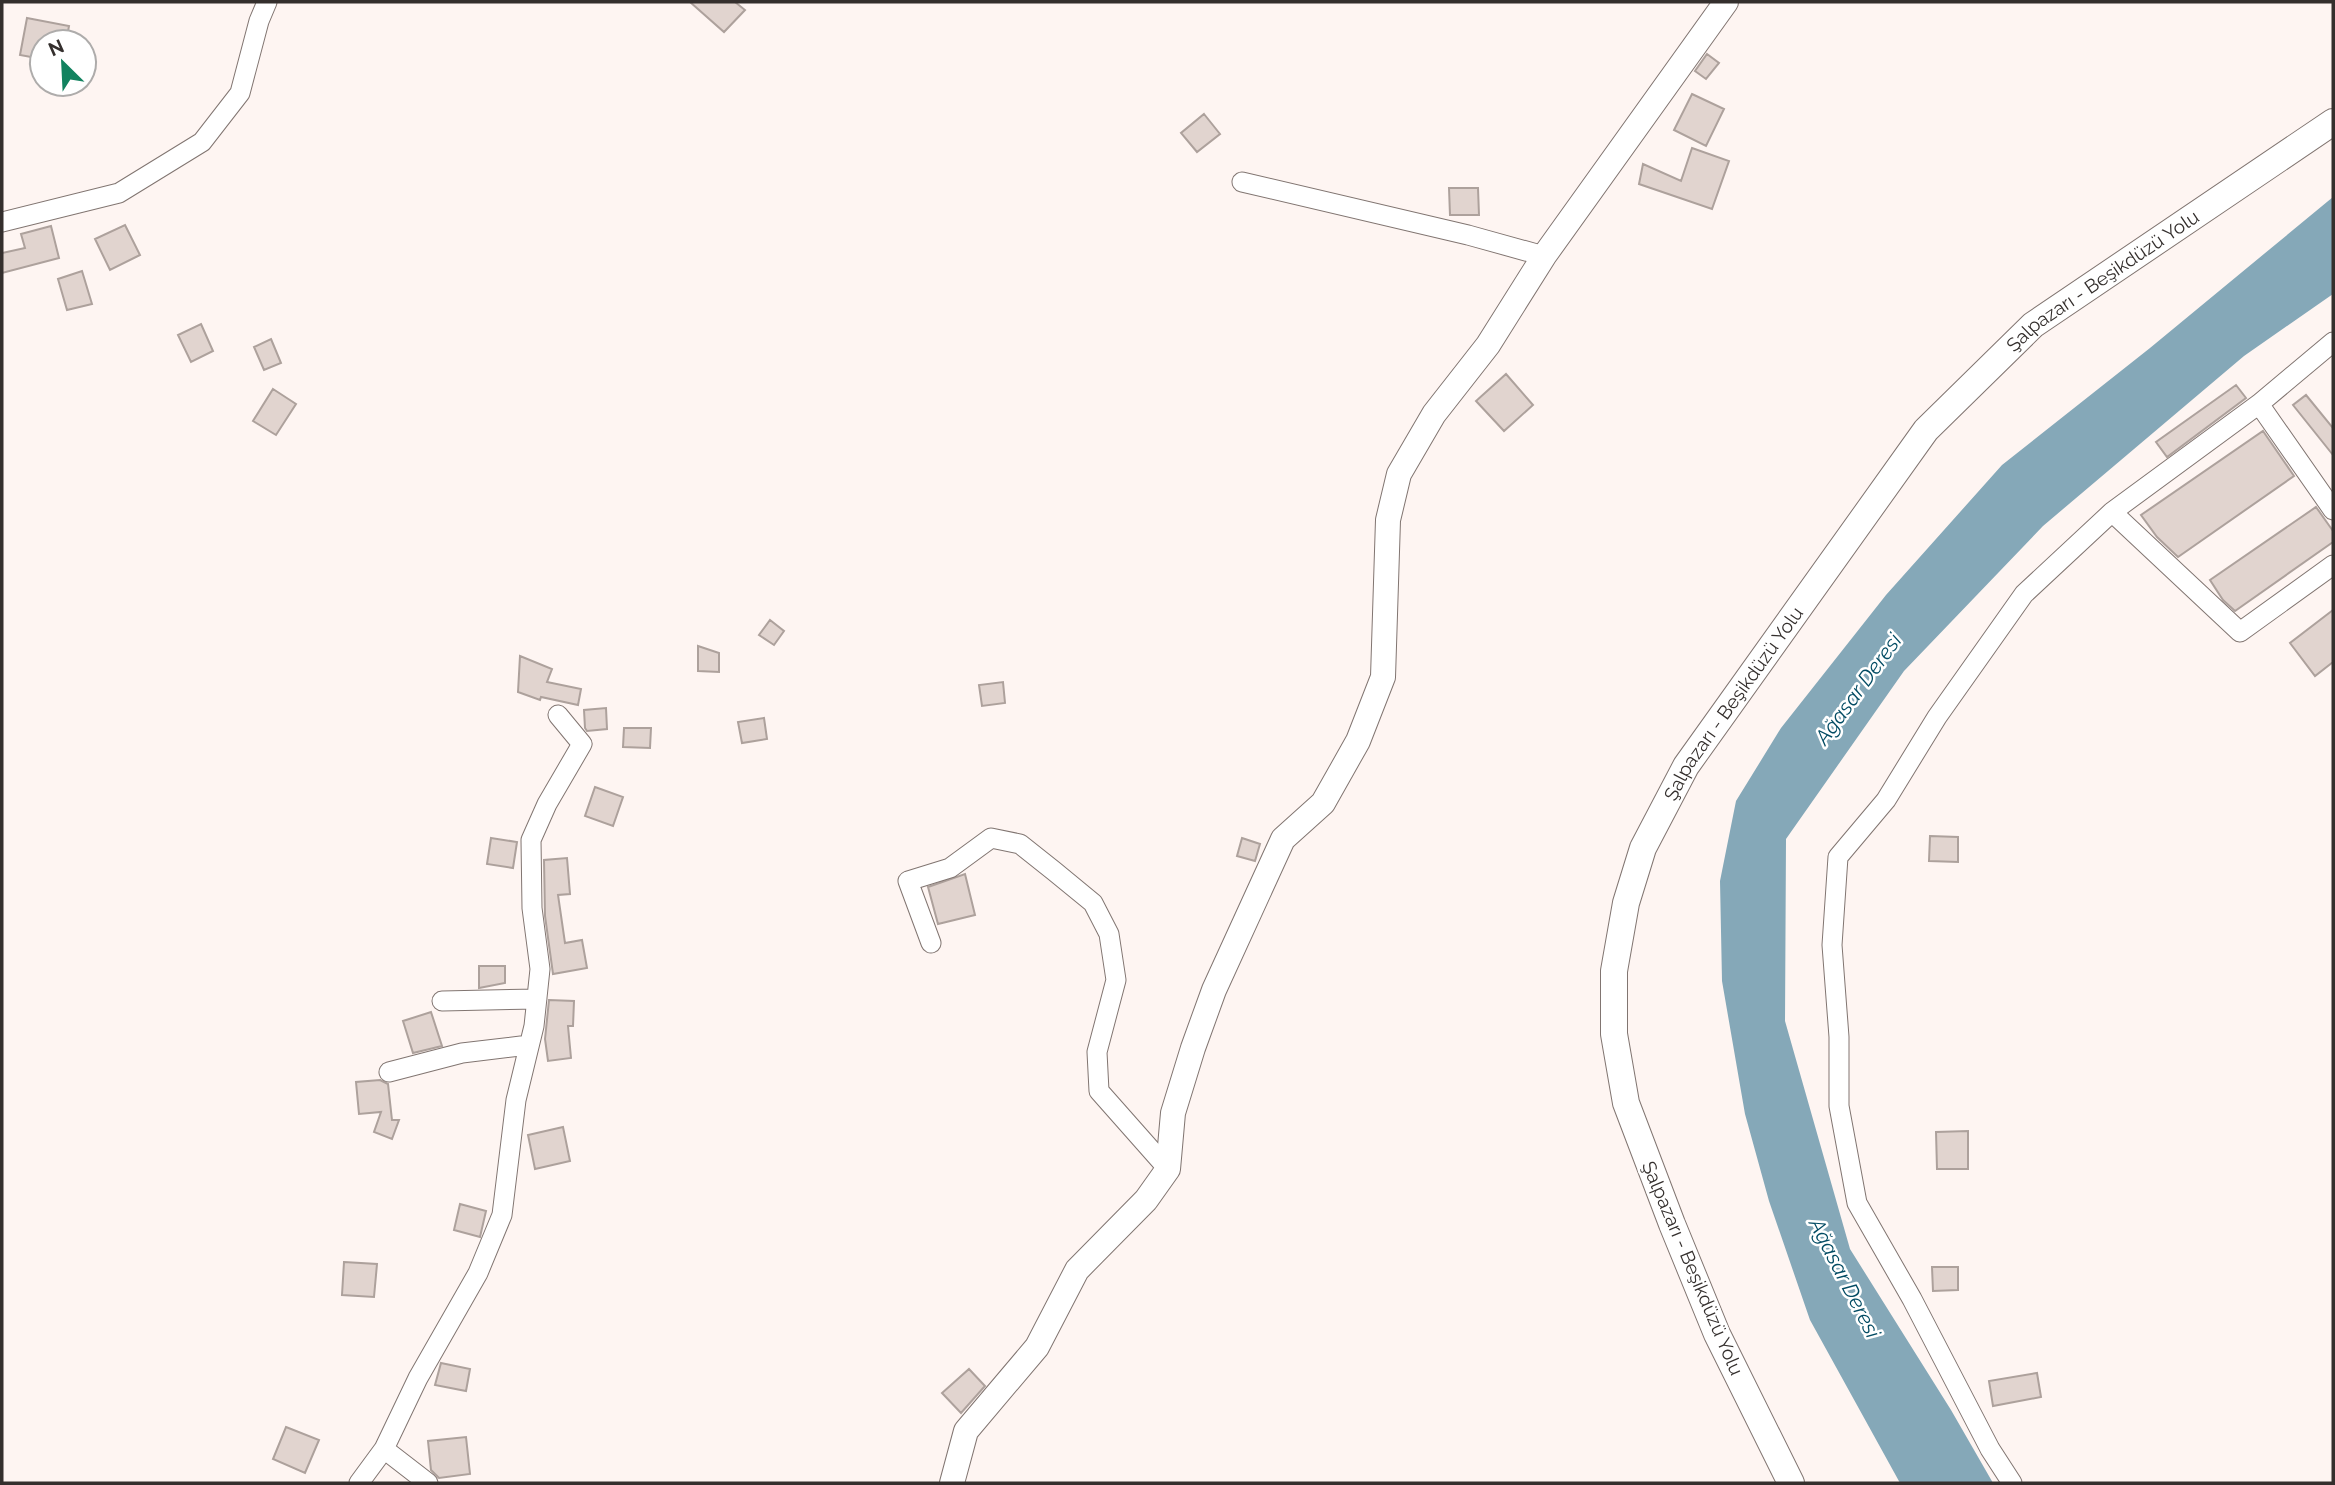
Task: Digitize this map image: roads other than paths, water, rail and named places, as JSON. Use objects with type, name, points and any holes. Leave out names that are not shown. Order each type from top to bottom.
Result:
[{"type":"main road","name":"Şalpazarı - Beşikdüzü Yolu","points":[[1791,1483],[1717,1334],[1626,1103],[1614,1034],[1614,971],[1626,903],[1643,848],[1686,766],[1926,430],[2033,325],[2333,122]]},
{"type":"street","points":[[2,222],[119,193],[202,142],[240,93],[259,21],[267,2]]},
{"type":"street","points":[[952,1483],[966,1431],[1037,1347],[1077,1270],[1146,1200],[1168,1169],[1174,1113],[1214,990],[1283,839],[1323,803],[1358,741],[1383,677],[1388,520],[1399,474],[1434,414],[1488,345],[1544,256],[1726,2]]},
{"type":"street","points":[[1242,182],[1468,235],[1544,256]]},
{"type":"street","points":[[2012,1483],[1990,1449],[1912,1299],[1857,1203],[1839,1106],[1839,1037],[1832,945],[1838,857],[1886,800],[1937,717],[2024,594],[2112,512],[2259,404],[2333,342]]},
{"type":"street","points":[[2259,404],[2333,510]]},
{"type":"street","points":[[2112,512],[2240,632],[2333,565]]},
{"type":"street","points":[[359,1483],[384,1449],[418,1378],[478,1273],[502,1215],[516,1100],[529,1045],[540,969],[531,908],[531,840],[547,804],[582,744],[558,715]]},
{"type":"street","points":[[931,943],[908,881],[950,868],[991,838],[1020,844],[1093,903],[1109,934],[1116,980],[1097,1052],[1099,1091],[1168,1169]]},
{"type":"street","points":[[442,1001],[537,999]]},
{"type":"street","points":[[388,1072],[462,1053],[529,1045]]},
{"type":"street","points":[[384,1449],[428,1483]]},
{"type":"water","name":"Ağasar Deresi","points":[[2333,197],[2333,294],[2244,356],[2043,526],[1904,671],[1786,839],[1785,1021],[1850,1249],[1951,1410],[1993,1483],[1900,1483],[1810,1320],[1769,1201],[1745,1114],[1722,981],[1720,881],[1736,801],[1781,728],[1886,595],[2002,465],[2150,348]]}]
